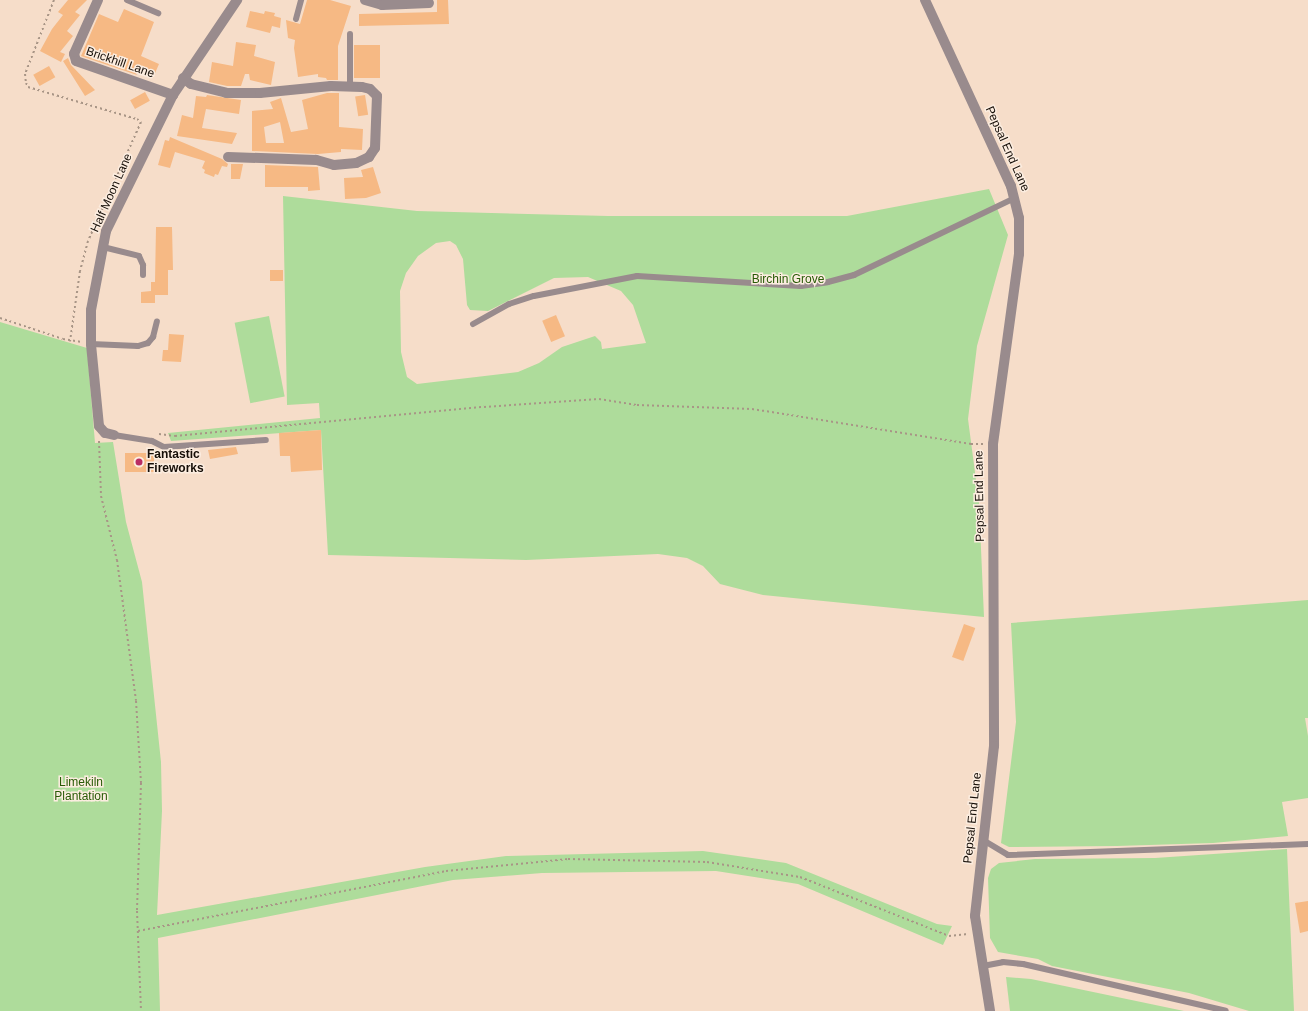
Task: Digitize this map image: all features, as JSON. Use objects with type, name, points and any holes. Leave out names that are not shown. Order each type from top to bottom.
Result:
[{"type":"street","name":"Brickhill Lane","points":[[98,0],[74,54],[76,61],[173,95]]},
{"type":"street","name":"Half Moon Lane","points":[[99,426],[91,344],[91,310],[106,231],[173,95],[183,78],[237,0]]},
{"type":"street","points":[[365,0],[382,5],[429,3]]},
{"type":"street","name":"Pepsal End Lane","points":[[925,0],[1016,198],[1019,218],[1018,254],[993,444],[994,746],[975,916],[990,1011]]},
{"type":"street","points":[[183,78],[191,84],[226,93],[350,86],[370,89],[377,96],[377,141],[369,157],[356,164],[334,165],[316,160],[228,156]]},
{"type":"street","points":[[99,426],[105,433],[114,435]]},
{"type":"lane","points":[[127,0],[158,13]]},
{"type":"lane","points":[[296,19],[301,0]]},
{"type":"lane","points":[[350,34],[350,86]]},
{"type":"lane","points":[[473,324],[509,304],[534,296],[637,276],[801,286],[828,282],[854,274],[1016,198]]},
{"type":"lane","points":[[103,247],[139,256],[143,265],[143,275]]},
{"type":"lane","points":[[91,344],[138,346],[148,343],[153,338],[157,321]]},
{"type":"lane","points":[[114,435],[152,441],[164,447],[266,440]]},
{"type":"lane","points":[[983,840],[1008,855],[1308,844]]},
{"type":"lane","points":[[983,966],[1003,962],[1023,964],[1226,1011]]},
{"type":"path","points":[[54,0],[24,74],[28,87],[137,119],[141,122],[88,241],[80,271],[70,341]]},
{"type":"path","points":[[0,318],[70,341],[91,344]]},
{"type":"path","points":[[152,434],[175,436],[484,407],[599,399],[637,405],[752,409],[971,444],[993,444]]},
{"type":"path","points":[[99,426],[101,496],[117,560],[136,701],[141,783],[138,932],[141,1011]]},
{"type":"path","points":[[138,932],[446,871],[568,859],[707,862],[800,877],[949,936],[977,933]]},
{"type":"green space","name":"Birchin Grove","points":[[989,189],[1008,235],[977,346],[968,419],[979,503],[984,617],[763,595],[720,584],[703,566],[687,558],[658,554],[526,560],[328,555],[321,430],[171,441],[168,433],[320,418],[319,403],[287,405],[283,196],[417,211],[608,216],[847,216]],"holes":[[[450,241],[456,245],[463,259],[467,305],[470,310],[488,311],[554,278],[588,277],[621,291],[633,305],[646,343],[602,349],[601,342],[595,336],[562,347],[539,363],[518,372],[417,384],[407,377],[401,352],[400,291],[406,273],[418,256],[436,243]]]},
{"type":"green space","points":[[269,316],[285,396],[250,403],[235,323]]},
{"type":"green space","name":"Limekiln Plantation","points":[[0,322],[87,348],[95,443],[113,442],[126,522],[142,582],[161,762],[162,811],[157,915],[425,867],[506,856],[703,851],[786,863],[937,924],[952,926],[943,945],[798,884],[716,871],[542,873],[453,880],[158,938],[160,1011],[0,1011]]},
{"type":"green space","points":[[1308,600],[1308,718],[1305,718],[1308,736],[1308,798],[1282,802],[1288,836],[1213,843],[1117,846],[1009,847],[1001,843],[1016,722],[1011,623]]},
{"type":"green space","points":[[1287,849],[1294,1011],[1249,1011],[1189,993],[1052,966],[1038,959],[998,952],[990,938],[988,878],[991,869],[999,863],[1035,859],[1155,858]]},
{"type":"green space","points":[[1006,977],[1031,979],[1184,1011],[1010,1011]]},
{"type":"building","points":[[68,0],[87,0],[75,12],[80,15],[67,31],[73,36],[60,52],[65,54],[61,62],[40,51],[52,29],[63,15],[58,12]]},
{"type":"building","points":[[307,0],[330,0],[351,6],[338,46],[338,80],[327,80],[326,78],[318,77],[318,74],[298,77],[294,48],[295,40],[288,38],[286,20],[300,24]]},
{"type":"building","points":[[437,0],[448,0],[449,24],[359,26],[359,14],[437,12]]},
{"type":"building","points":[[124,9],[154,22],[141,56],[159,64],[153,78],[134,70],[137,75],[81,56],[99,14],[118,22]]},
{"type":"building","points":[[250,11],[264,14],[265,11],[275,13],[274,16],[281,18],[280,28],[272,26],[270,33],[246,27]]},
{"type":"building","points":[[236,42],[256,45],[254,56],[275,62],[271,85],[250,80],[249,74],[245,74],[241,86],[227,86],[209,82],[212,62],[233,66]]},
{"type":"building","points":[[354,45],[380,45],[380,78],[354,78]]},
{"type":"building","points":[[68,58],[71,65],[95,90],[85,96],[63,61]]},
{"type":"building","points":[[49,66],[55,77],[40,86],[33,75]]},
{"type":"building","points":[[145,92],[150,101],[135,109],[130,100]]},
{"type":"building","points":[[327,93],[339,93],[339,127],[363,129],[362,150],[341,149],[341,152],[318,154],[252,151],[252,111],[273,109],[270,102],[281,98],[291,132],[308,129],[302,100]],"holes":[[[280,122],[284,143],[266,143],[264,127]]]},
{"type":"building","points":[[207,95],[241,100],[239,114],[206,109],[202,128],[237,133],[232,144],[177,136],[182,115],[193,118],[196,96],[206,97]]},
{"type":"building","points":[[365,95],[368,115],[358,116],[355,97]]},
{"type":"building","points":[[170,137],[222,159],[228,164],[227,167],[222,166],[218,175],[215,174],[214,177],[204,173],[205,170],[202,168],[205,161],[175,152],[170,168],[158,165],[165,140],[169,141]]},
{"type":"building","points":[[231,164],[243,164],[240,179],[231,179]]},
{"type":"building","points":[[265,165],[318,167],[320,190],[308,191],[308,187],[265,187]]},
{"type":"building","points":[[373,167],[381,193],[366,198],[345,199],[344,178],[363,177],[361,170]]},
{"type":"building","points":[[156,227],[172,227],[173,270],[168,270],[168,295],[155,295],[155,303],[141,303],[141,292],[151,291],[151,282],[155,282]]},
{"type":"building","points":[[270,270],[283,270],[283,281],[270,281]]},
{"type":"building","points":[[556,315],[565,336],[551,342],[542,321]]},
{"type":"building","points":[[169,334],[184,335],[181,362],[162,361],[163,350],[168,350]]},
{"type":"building","points":[[321,430],[322,470],[291,472],[290,456],[280,456],[279,433]]},
{"type":"building","points":[[236,447],[238,454],[210,459],[208,450]]},
{"type":"building","name":"Fantastic Fireworks","points":[[125,453],[154,453],[154,472],[125,472]]},
{"type":"building","points":[[964,624],[975,628],[963,661],[952,657]]},
{"type":"building","points":[[1308,901],[1308,931],[1300,933],[1295,903]]},
{"type":"place","name":"Fantastic Fireworks","points":[[139,462]]}]
